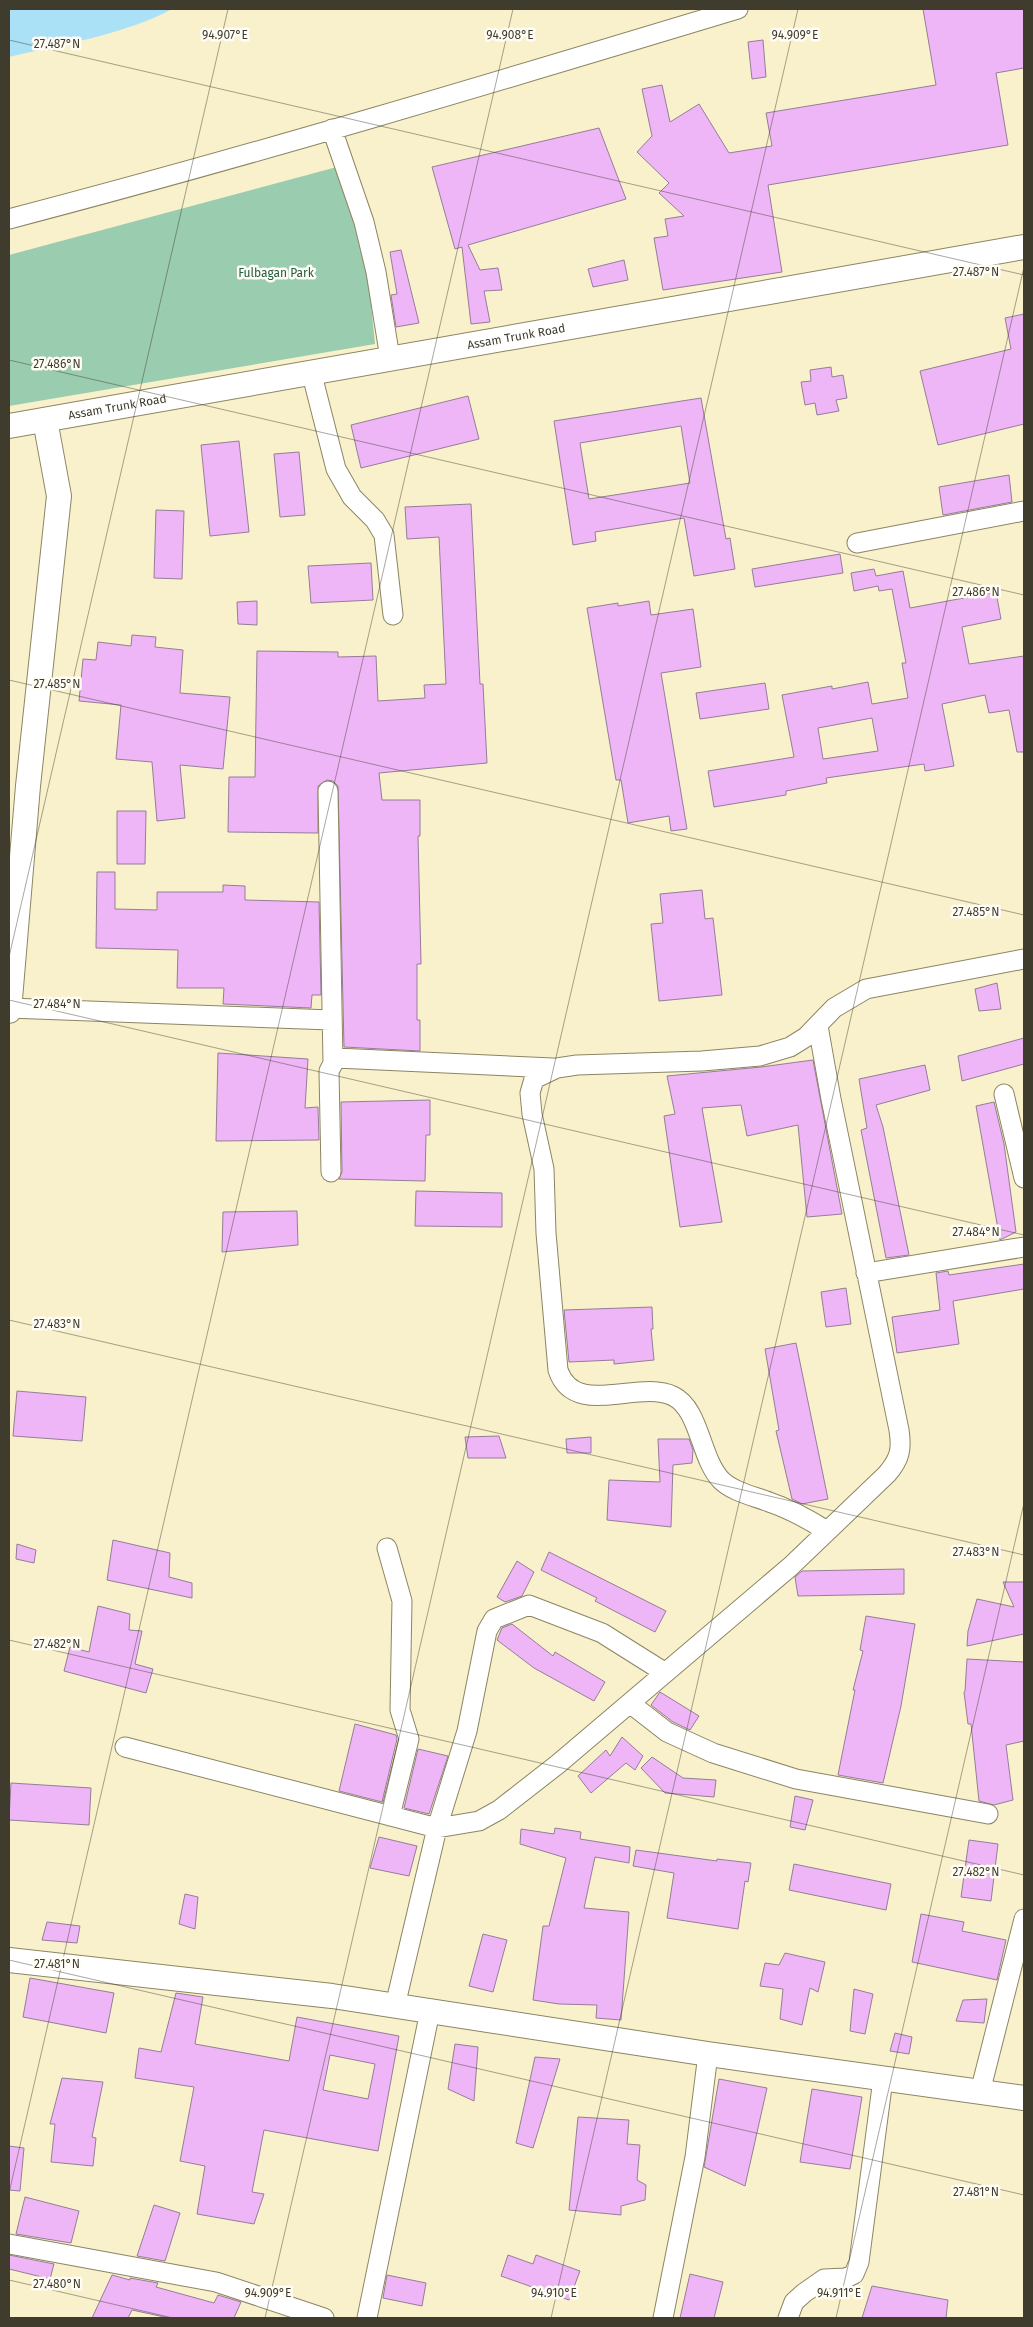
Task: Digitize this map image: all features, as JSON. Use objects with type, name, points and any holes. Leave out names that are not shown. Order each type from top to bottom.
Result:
[{"type":"main road","name":"Assam Trunk Road","points":[[9,426],[1024,247]]},
{"type":"main road","points":[[9,1009],[28,786],[59,496],[45,420]]},
{"type":"main road","points":[[9,1960],[332,1996],[708,2054],[1024,2098]]},
{"type":"street","points":[[9,219],[162,179],[492,84],[738,9]]},
{"type":"street","points":[[332,129],[364,222],[376,272],[390,358]]},
{"type":"street","points":[[311,372],[336,469],[352,498],[375,520],[384,535],[392,615]]},
{"type":"street","points":[[857,543],[1024,511]]},
{"type":"street","points":[[328,791],[333,1062],[330,1071],[331,1172]]},
{"type":"street","points":[[333,1062],[336,1058],[342,1057],[557,1068],[576,1065],[702,1061],[760,1056],[790,1047],[806,1037],[834,1008],[866,989],[1024,959]]},
{"type":"street","points":[[9,1009],[331,1020]]},
{"type":"street","points":[[125,1746],[437,1828],[478,1821],[499,1810],[631,1704],[664,1672],[791,1566],[887,1474],[896,1464],[902,1448],[818,1026]]},
{"type":"street","points":[[557,1068],[534,1078],[530,1093],[532,1114],[544,1169],[546,1233],[558,1370],[561,1380],[570,1390],[585,1394],[661,1392],[681,1400],[694,1421],[704,1452],[713,1471],[723,1482],[746,1494],[802,1515],[827,1531]]},
{"type":"street","points":[[1004,1094],[1024,1178]]},
{"type":"street","points":[[866,1273],[1024,1247]]},
{"type":"street","points":[[387,1548],[402,1601],[400,1710],[409,1738],[390,1816]]},
{"type":"street","points":[[394,2006],[437,1828],[466,1731],[487,1631],[494,1619],[523,1606],[537,1607],[602,1633],[664,1672]]},
{"type":"street","points":[[631,1704],[667,1732],[713,1753],[796,1778],[988,1814]]},
{"type":"street","points":[[980,2092],[1024,1919]]},
{"type":"street","points":[[367,2318],[430,2011]]},
{"type":"street","points":[[663,2318],[695,2157],[708,2054]]},
{"type":"street","points":[[788,2318],[794,2302],[804,2293],[824,2279],[846,2278],[854,2274],[859,2262],[883,2079]]},
{"type":"street","points":[[9,2244],[216,2282],[324,2318]]},
{"type":"green space","name":"Fulbagan Park","points":[[337,167],[364,234],[375,344],[9,406],[9,255]]},
{"type":"water","points":[[9,9],[172,9],[154,18],[114,32],[9,57]]},
{"type":"building","points":[[923,9],[1024,9],[1024,68],[996,73],[1008,145],[768,185],[782,272],[663,290],[654,238],[668,236],[665,219],[684,216],[659,193],[669,183],[637,152],[652,136],[642,89],[662,85],[670,122],[699,104],[729,153],[772,146],[766,113],[936,85]]},
{"type":"building","points":[[763,40],[766,77],[752,79],[748,42]]},
{"type":"building","points":[[599,128],[626,199],[468,245],[480,270],[498,268],[502,290],[484,291],[490,322],[471,324],[462,247],[455,249],[432,167]]},
{"type":"building","points":[[401,250],[419,323],[396,327],[391,295],[397,294],[390,252]]},
{"type":"building","points":[[624,260],[628,280],[593,287],[588,269]]},
{"type":"building","points":[[1024,314],[1024,424],[938,445],[920,371],[1011,349],[1005,318]]},
{"type":"building","points":[[831,367],[832,377],[843,375],[847,398],[836,400],[839,411],[817,415],[815,403],[805,405],[801,382],[811,381],[810,370]]},
{"type":"building","points":[[468,396],[479,439],[361,468],[351,425]]},
{"type":"building","points":[[701,398],[726,539],[730,538],[735,569],[694,576],[684,518],[595,532],[596,541],[573,545],[554,421]],"holes":[[[681,426],[690,483],[589,499],[580,443]]]},
{"type":"building","points":[[239,441],[249,532],[210,536],[201,445]]},
{"type":"building","points":[[299,452],[305,515],[280,517],[274,454]]},
{"type":"building","points":[[1009,475],[1012,502],[943,515],[939,487]]},
{"type":"building","points":[[471,504],[480,684],[483,684],[487,763],[379,773],[382,800],[420,800],[420,836],[418,836],[421,964],[417,964],[417,1020],[420,1020],[420,1051],[344,1047],[338,786],[333,781],[327,780],[318,786],[318,833],[228,832],[229,777],[255,777],[257,651],[338,652],[338,657],[376,656],[378,701],[425,698],[424,685],[446,684],[439,537],[407,539],[405,507]]},
{"type":"building","points":[[156,510],[184,511],[182,579],[154,578]]},
{"type":"building","points":[[840,554],[843,573],[755,587],[752,569]]},
{"type":"building","points":[[371,563],[373,600],[311,603],[308,566]]},
{"type":"building","points":[[874,569],[876,576],[903,571],[910,608],[996,592],[1001,619],[962,627],[969,664],[1024,656],[1024,752],[1017,752],[1009,710],[989,713],[985,695],[942,704],[954,766],[925,771],[924,764],[826,778],[827,783],[786,791],[786,795],[714,807],[708,771],[794,757],[782,695],[832,686],[832,689],[868,682],[872,704],[908,698],[902,663],[906,663],[892,589],[879,591],[878,586],[854,591],[851,573]],"holes":[[[872,718],[878,751],[823,759],[818,728]]]},
{"type":"building","points":[[257,601],[257,625],[238,624],[237,602]]},
{"type":"building","points":[[649,601],[651,615],[693,609],[701,667],[661,673],[687,829],[671,831],[669,816],[628,823],[621,780],[616,780],[587,608]]},
{"type":"building","points":[[132,635],[156,637],[155,647],[183,650],[180,693],[230,697],[223,769],[180,765],[185,818],[157,821],[152,762],[116,759],[121,705],[79,701],[83,659],[96,660],[98,642],[131,646]]},
{"type":"building","points":[[765,683],[769,709],[700,719],[696,693]]},
{"type":"building","points":[[117,811],[146,811],[145,864],[117,864]]},
{"type":"building","points":[[97,872],[115,872],[115,909],[157,910],[157,892],[223,892],[223,885],[245,886],[245,900],[319,902],[321,995],[312,995],[311,1008],[223,1004],[224,988],[177,988],[178,950],[96,948]]},
{"type":"building","points":[[702,890],[705,919],[713,918],[722,995],[659,1001],[651,924],[663,923],[660,894]]},
{"type":"building","points":[[997,983],[1001,1009],[979,1011],[975,989]]},
{"type":"building","points":[[1024,1038],[1024,1064],[962,1081],[958,1056]]},
{"type":"building","points":[[218,1053],[308,1059],[305,1108],[318,1107],[319,1140],[216,1141]]},
{"type":"building","points":[[813,1060],[842,1214],[807,1217],[798,1125],[747,1136],[741,1105],[702,1108],[722,1222],[680,1227],[664,1116],[675,1114],[667,1076]]},
{"type":"building","points":[[925,1065],[930,1090],[876,1105],[883,1127],[909,1255],[886,1258],[861,1130],[867,1128],[859,1079]]},
{"type":"building","points":[[430,1100],[430,1135],[426,1135],[425,1181],[339,1179],[342,1172],[341,1102]]},
{"type":"building","points":[[994,1102],[1004,1144],[1016,1232],[1000,1240],[976,1106]]},
{"type":"building","points":[[416,1191],[502,1193],[502,1227],[415,1226]]},
{"type":"building","points":[[297,1211],[298,1245],[222,1252],[223,1212]]},
{"type":"building","points":[[1024,1264],[1024,1289],[953,1301],[959,1344],[897,1353],[892,1317],[940,1310],[936,1273],[948,1271],[949,1275]]},
{"type":"building","points":[[846,1288],[851,1324],[826,1327],[821,1292]]},
{"type":"building","points":[[652,1307],[653,1329],[651,1329],[654,1360],[614,1364],[614,1360],[569,1362],[564,1310]]},
{"type":"building","points":[[796,1343],[828,1499],[802,1504],[792,1499],[776,1431],[779,1430],[765,1349]]},
{"type":"building","points":[[17,1391],[86,1397],[82,1441],[13,1436]]},
{"type":"building","points":[[499,1436],[506,1458],[468,1458],[465,1437]]},
{"type":"building","points":[[591,1437],[591,1453],[567,1453],[566,1439]]},
{"type":"building","points":[[658,1439],[689,1439],[693,1450],[692,1463],[673,1465],[671,1527],[607,1520],[609,1480],[660,1482]]},
{"type":"building","points":[[113,1540],[170,1553],[169,1577],[192,1583],[192,1598],[107,1580]]},
{"type":"building","points":[[17,1544],[36,1550],[34,1563],[16,1559]]},
{"type":"building","points":[[549,1552],[666,1611],[655,1632],[595,1601],[597,1598],[541,1570]]},
{"type":"building","points":[[517,1561],[534,1572],[522,1596],[505,1602],[497,1597]]},
{"type":"building","points":[[904,1569],[904,1594],[798,1596],[795,1577],[802,1571]]},
{"type":"building","points":[[1003,1582],[1024,1582],[1024,1634],[967,1646],[968,1631],[977,1599],[1014,1607]]},
{"type":"building","points":[[98,1606],[130,1614],[129,1630],[142,1631],[135,1664],[153,1669],[146,1693],[64,1671],[70,1647],[89,1652]]},
{"type":"building","points":[[866,1616],[915,1624],[901,1706],[883,1783],[838,1775],[855,1690],[853,1690],[863,1651],[860,1650]]},
{"type":"building","points":[[512,1624],[553,1656],[555,1652],[605,1682],[594,1701],[534,1668],[497,1640],[502,1628]]},
{"type":"building","points":[[967,1659],[1024,1662],[1024,1741],[1006,1745],[1013,1800],[994,1805],[979,1801],[971,1724],[968,1724],[964,1692]]},
{"type":"building","points":[[660,1692],[699,1716],[690,1730],[673,1722],[651,1705]]},
{"type":"building","points":[[355,1724],[396,1735],[397,1739],[382,1802],[339,1791]]},
{"type":"building","points":[[622,1737],[643,1756],[635,1770],[626,1763],[591,1793],[578,1776],[606,1750],[610,1756]]},
{"type":"building","points":[[418,1749],[448,1756],[429,1814],[404,1808]]},
{"type":"building","points":[[652,1757],[683,1778],[716,1780],[714,1797],[665,1793],[641,1768]]},
{"type":"building","points":[[11,1783],[91,1788],[89,1825],[9,1820]]},
{"type":"building","points":[[795,1796],[813,1800],[805,1830],[790,1827]]},
{"type":"building","points":[[555,1828],[581,1832],[580,1839],[630,1847],[629,1863],[595,1857],[584,1908],[629,1912],[621,2020],[596,2018],[597,2005],[559,2004],[533,2000],[543,1926],[549,1926],[566,1858],[520,1844],[521,1829],[554,1834]]},
{"type":"building","points":[[379,1837],[417,1846],[409,1876],[370,1868]]},
{"type":"building","points":[[969,1840],[998,1844],[991,1901],[961,1897]]},
{"type":"building","points":[[636,1850],[717,1861],[717,1859],[751,1863],[748,1882],[745,1881],[738,1929],[667,1918],[674,1873],[633,1866]]},
{"type":"building","points":[[794,1864],[891,1884],[886,1910],[789,1890]]},
{"type":"building","points":[[185,1894],[198,1897],[195,1929],[179,1924]]},
{"type":"building","points":[[921,1914],[964,1922],[962,1931],[1006,1940],[997,1980],[912,1962]]},
{"type":"building","points":[[47,1922],[80,1926],[77,1943],[42,1940]]},
{"type":"building","points":[[483,1934],[507,1940],[493,1992],[469,1986]]},
{"type":"building","points":[[785,1953],[825,1962],[818,1992],[810,1988],[802,2025],[780,2019],[783,1989],[760,1986],[765,1963],[779,1965]]},
{"type":"building","points":[[30,1978],[114,1993],[106,2033],[23,2017]]},
{"type":"building","points":[[854,1989],[873,1994],[865,2034],[850,2031]]},
{"type":"building","points":[[176,1993],[203,1997],[195,2044],[289,2061],[297,2017],[399,2036],[378,2151],[264,2130],[252,2192],[264,2194],[254,2224],[197,2214],[205,2166],[180,2161],[194,2087],[135,2078],[139,2048],[161,2052]],"holes":[[[330,2055],[375,2064],[368,2099],[323,2090]]]},
{"type":"building","points":[[987,1999],[984,2023],[956,2021],[963,2000]]},
{"type":"building","points":[[895,2033],[912,2037],[909,2054],[890,2051]]},
{"type":"building","points":[[455,2044],[478,2047],[474,2101],[448,2089]]},
{"type":"building","points":[[535,2057],[560,2059],[533,2148],[516,2143]]},
{"type":"building","points":[[62,2078],[103,2082],[92,2137],[96,2138],[93,2166],[51,2162],[55,2124],[50,2124]]},
{"type":"building","points":[[719,2079],[767,2088],[745,2186],[704,2167]]},
{"type":"building","points":[[812,2089],[862,2097],[850,2169],[800,2162]]},
{"type":"building","points":[[578,2117],[629,2120],[627,2144],[640,2145],[637,2180],[646,2185],[645,2200],[621,2206],[621,2215],[569,2210]]},
{"type":"building","points":[[9,2146],[24,2148],[20,2191],[9,2190]]},
{"type":"building","points":[[25,2197],[79,2211],[71,2243],[16,2234]]},
{"type":"building","points":[[154,2205],[180,2213],[165,2261],[137,2256]]},
{"type":"building","points":[[9,2255],[54,2264],[50,2279],[9,2269]]},
{"type":"building","points":[[508,2255],[533,2264],[536,2255],[580,2271],[569,2300],[501,2276]]},
{"type":"building","points":[[690,2274],[723,2282],[714,2318],[680,2318]]},
{"type":"building","points":[[112,2275],[130,2280],[130,2278],[158,2283],[156,2287],[214,2303],[218,2295],[241,2302],[234,2318],[169,2318],[132,2310],[128,2318],[92,2318]]},
{"type":"building","points":[[387,2275],[426,2283],[422,2306],[383,2298]]},
{"type":"building","points":[[872,2286],[948,2300],[946,2318],[862,2318]]}]
